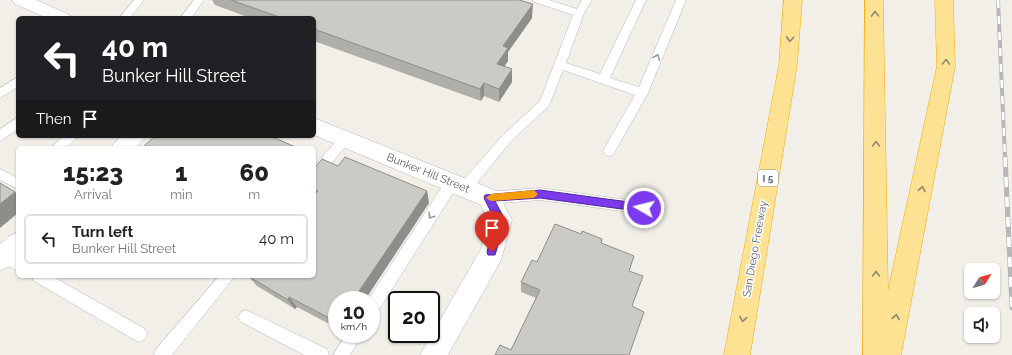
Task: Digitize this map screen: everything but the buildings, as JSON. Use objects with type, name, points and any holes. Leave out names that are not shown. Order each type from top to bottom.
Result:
[{"type":"highway","name":"San Diego Freeway","points":[[737,355],[788,65],[793,0]]},
{"type":"highway","points":[[874,0],[876,355]]},
{"type":"highway","points":[[888,355],[946,66],[944,0]]},
{"type":"street","points":[[21,0],[57,16]]},
{"type":"street","name":"Bunker Hill Street","points":[[316,127],[488,198]]},
{"type":"street","points":[[124,146],[134,138]]},
{"type":"street","points":[[433,355],[492,252],[500,220],[488,198]]},
{"type":"lane","points":[[126,16],[139,0]]},
{"type":"lane","points":[[187,16],[199,0]]},
{"type":"lane","points":[[538,0],[579,13]]},
{"type":"lane","points":[[380,296],[459,186],[507,138],[545,103],[579,13],[587,0]]},
{"type":"lane","points":[[603,80],[641,0]]},
{"type":"lane","points":[[609,151],[642,93],[681,0]]},
{"type":"lane","points":[[560,66],[642,93]]},
{"type":"lane","points":[[0,94],[16,82]]},
{"type":"lane","points":[[0,136],[16,124]]},
{"type":"lane","points":[[60,146],[70,138]]},
{"type":"lane","points":[[316,173],[344,139]]},
{"type":"lane","points":[[1,175],[16,182]]},
{"type":"lane","points":[[488,198],[540,194],[644,208]]},
{"type":"lane","points":[[42,278],[139,334]]},
{"type":"lane","points":[[162,355],[226,278]]},
{"type":"lane","points":[[246,318],[321,355]]},
{"type":"lane","points":[[341,355],[349,343]]},
{"type":"railway","points":[[998,0],[1005,158]]},
{"type":"railway","points":[[1005,157],[1012,308]]},
{"type":"slow traffic","points":[[491,198],[534,194]]},
{"type":"route","points":[[492,252],[500,220],[488,198],[540,194],[644,208]]}]
